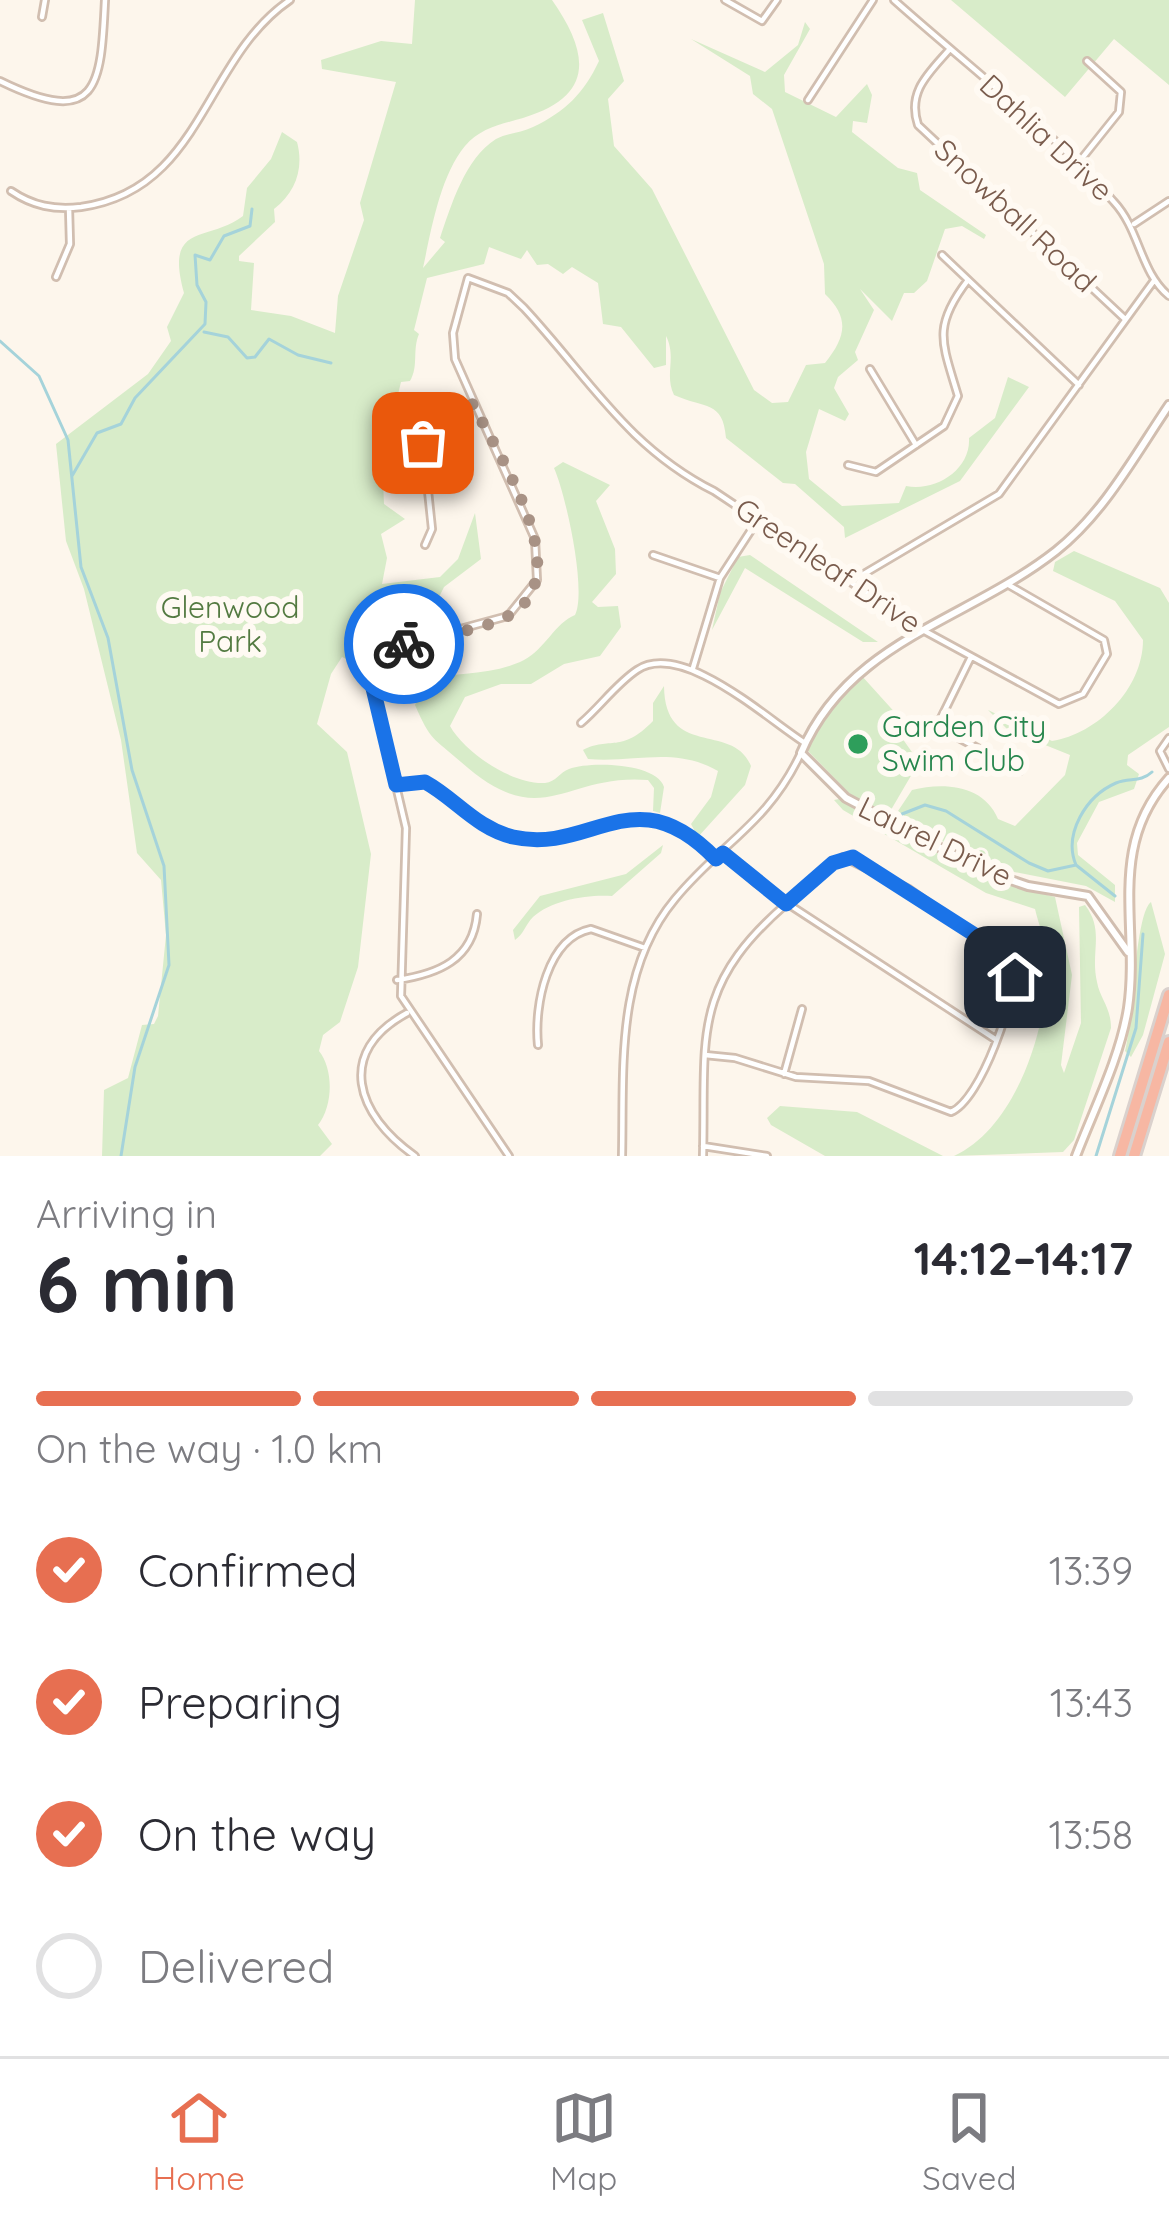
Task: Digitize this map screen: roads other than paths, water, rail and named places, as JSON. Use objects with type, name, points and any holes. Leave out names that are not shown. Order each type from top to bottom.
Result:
[{"type":"highway","points":[[1120,1156],[1169,995]]},
{"type":"highway","points":[[1134,1156],[1169,1042]]},
{"type":"street","points":[[42,17],[45,0]]},
{"type":"street","points":[[0,81],[44,103],[72,101],[85,94],[102,68],[105,0]]},
{"type":"street","points":[[11,190],[41,206],[69,208],[117,200],[154,178],[265,24],[290,0]]},
{"type":"street","points":[[725,0],[762,21],[777,0]]},
{"type":"street","points":[[808,100],[873,0]]},
{"type":"street","name":"Dahlia Drive","points":[[894,0],[1079,162],[1134,224],[1153,282]]},
{"type":"street","name":"Snowball Road","points":[[950,49],[919,85],[912,107],[917,125],[1125,319]]},
{"type":"street","points":[[1079,162],[1119,112],[1121,92],[1087,61]]},
{"type":"street","points":[[1134,224],[1169,201]]},
{"type":"street","points":[[56,277],[71,237],[69,208]]},
{"type":"street","points":[[942,256],[1078,386]]},
{"type":"street","name":"Greenleaf Drive","points":[[473,404],[453,345],[468,278],[508,293],[524,308],[640,446],[971,657],[1059,704],[1083,694],[1107,654],[1104,640],[1007,584]]},
{"type":"street","points":[[848,465],[876,472],[944,425],[958,395],[941,339],[942,319],[968,280]]},
{"type":"street","points":[[850,582],[999,494],[1153,282],[1169,296]]},
{"type":"street","points":[[870,369],[916,445]]},
{"type":"street","points":[[425,545],[432,529],[423,443],[442,419],[473,404],[535,539],[537,580],[508,616],[401,645],[378,669],[372,700],[396,785],[406,844],[397,980],[407,1013],[508,1156]]},
{"type":"street","points":[[622,1156],[626,1018],[645,949],[675,898],[777,800],[825,706],[859,669],[921,629],[1007,584],[1094,516],[1169,405]]},
{"type":"street","points":[[693,668],[721,578],[758,520]]},
{"type":"street","points":[[653,555],[721,578]]},
{"type":"street","points":[[971,657],[941,718],[946,731],[1020,771]]},
{"type":"street","points":[[580,723],[646,666],[693,668],[805,743]]},
{"type":"street","points":[[1169,738],[1160,752],[1169,769]]},
{"type":"street","name":"Laurel Drive","points":[[801,753],[856,804],[991,874],[1028,886],[1082,893],[1128,952]]},
{"type":"street","points":[[1076,1156],[1124,1023],[1132,842],[1147,808],[1169,778]]},
{"type":"street","points":[[396,785],[425,782],[485,826],[529,839],[613,820],[651,818],[716,859]]},
{"type":"street","points":[[723,853],[786,904],[994,1040]]},
{"type":"street","points":[[703,1156],[705,1055],[707,1019],[726,968],[750,935],[847,856],[909,889],[1011,958],[1015,977],[976,1091],[951,1112],[869,1081],[784,1074],[735,1058],[705,1055]]},
{"type":"street","points":[[397,980],[427,975],[454,962],[472,939],[477,914]]},
{"type":"street","points":[[1108,921],[1127,917]]},
{"type":"street","points":[[538,1046],[551,962],[567,937],[591,928],[645,949]]},
{"type":"street","points":[[784,1074],[802,1009]]},
{"type":"street","points":[[407,1013],[374,1035],[361,1069],[370,1110],[415,1156]]},
{"type":"street","points":[[703,1146],[766,1156]]},
{"type":"waterway","points":[[72,476],[97,433],[121,424],[135,398],[205,324],[206,302],[197,285],[195,255],[210,260],[224,236],[250,226],[252,209]]},
{"type":"waterway","points":[[204,332],[228,337],[247,358],[255,357],[269,339],[298,355],[331,363]]},
{"type":"waterway","points":[[0,341],[39,376],[68,440],[81,567],[108,638],[132,770],[164,866],[169,965],[135,1067],[121,1156]]},
{"type":"waterway","points":[[1115,896],[1076,865],[1075,829],[1087,806],[1105,789],[1152,772]]},
{"type":"waterway","points":[[902,814],[925,805],[946,811],[1048,871],[1076,865]]},
{"type":"waterway","points":[[1096,1156],[1136,1028],[1143,934]]},
{"type":"place","name":"Garden City Swim Club","points":[[858,744]]},
{"type":"park label","name":"Glenwood Park","points":[[230,625]]}]
